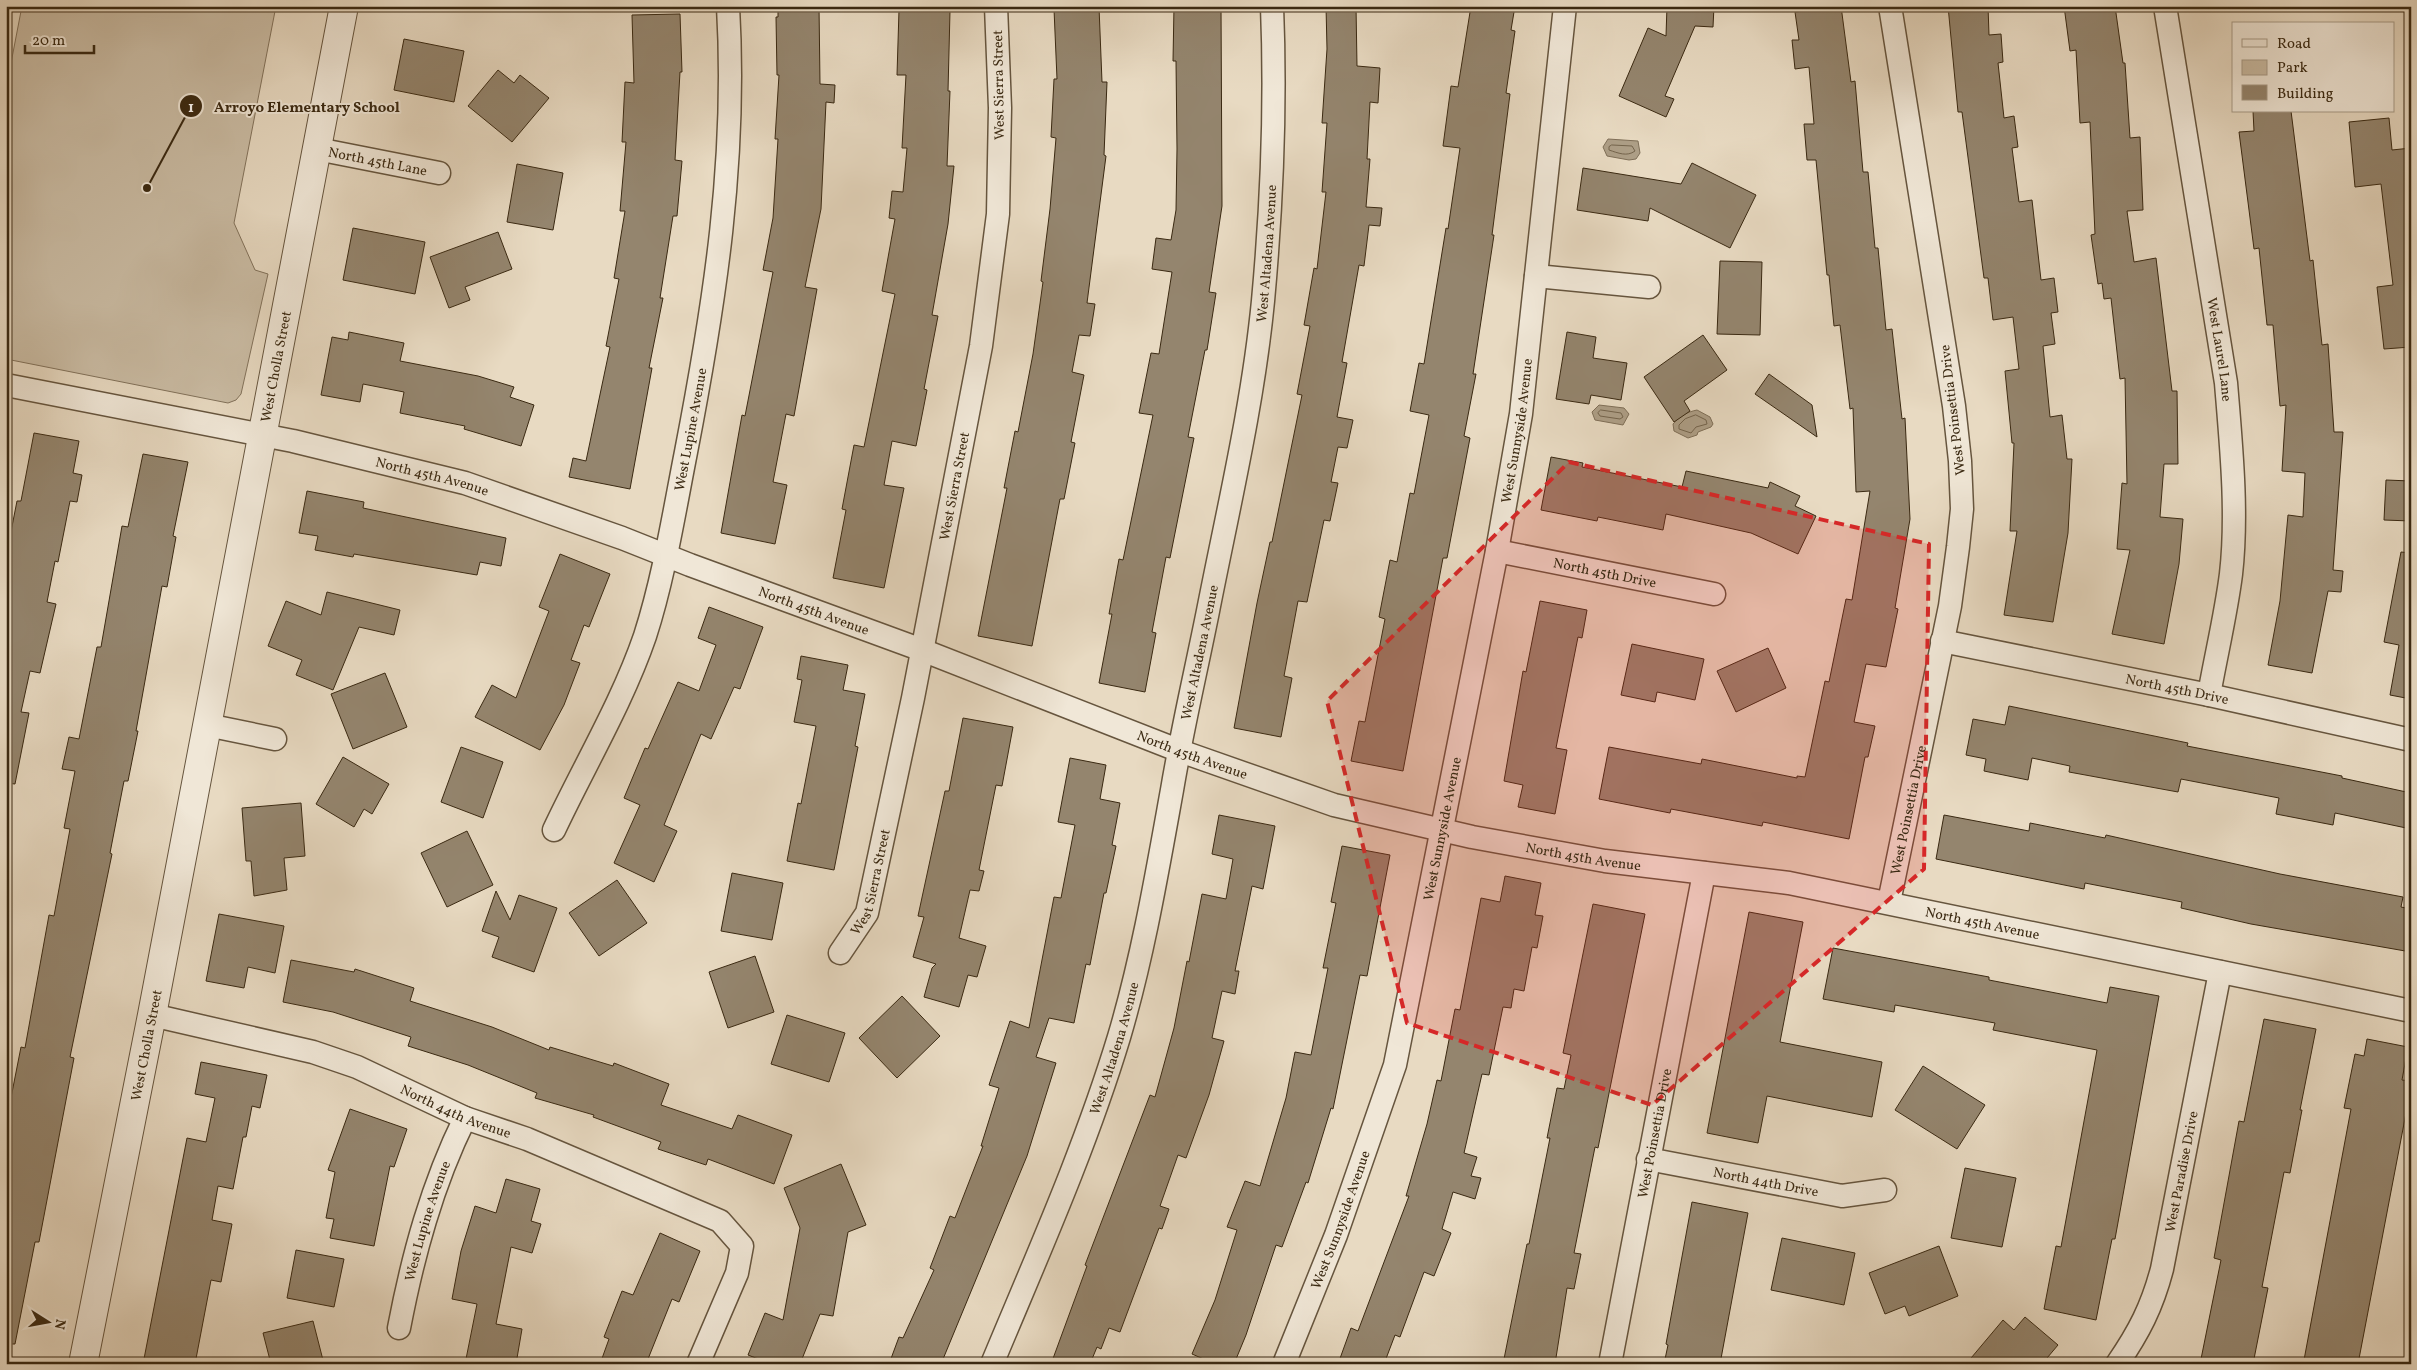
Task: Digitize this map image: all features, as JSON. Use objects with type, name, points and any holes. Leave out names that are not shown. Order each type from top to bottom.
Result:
[{"type":"street","name":"West Cholla Street","points":[[83,1364],[152,1015],[344,6]]},
{"type":"street","name":"West Lupine Avenue","points":[[554,830],[621,694],[645,636],[665,555],[693,417],[718,274],[728,172],[730,55],[728,6]]},
{"type":"street","name":"West Sierra Street","points":[[840,953],[867,914],[922,650],[979,355],[998,214],[1000,108],[996,6]]},
{"type":"street","name":"West Altadena Avenue","points":[[992,1364],[1073,1169],[1101,1093],[1120,1032],[1156,885],[1180,751],[1249,398],[1262,303],[1271,182],[1272,6]]},
{"type":"street","name":"West Sunnyside Avenue","points":[[1284,1364],[1336,1235],[1395,1065],[1521,414],[1564,6]]},
{"type":"street","name":"West Poinsettia Drive","points":[[1889,902],[1950,606],[1961,519],[1960,461],[1942,328],[1890,6]]},
{"type":"street","name":"West Laurel Lane","points":[[2165,6],[2226,383],[2230,436],[2233,498],[2231,573],[2209,695]]},
{"type":"street","name":"North 45th Lane","points":[[317,149],[439,173]]},
{"type":"street","points":[[1536,276],[1649,287]]},
{"type":"street","name":"North 45th Avenue","points":[[6,385],[262,435],[465,483],[922,650],[1180,751],[1334,806],[1440,830],[1605,861],[1789,883],[1889,902],[2411,1011]]},
{"type":"street","name":"North 45th Drive","points":[[1496,551],[1714,594]]},
{"type":"street","name":"North 45th Drive","points":[[1942,641],[2209,695],[2411,740]]},
{"type":"street","points":[[207,725],[275,739]]},
{"type":"street","name":"West Poinsettia Drive","points":[[1610,1364],[1704,873]]},
{"type":"street","name":"West Paradise Drive","points":[[2118,1364],[2142,1328],[2154,1301],[2162,1269],[2220,972]]},
{"type":"street","name":"North 44th Avenue","points":[[152,1015],[249,1036],[348,1064],[465,1118],[527,1139],[720,1221],[742,1246],[737,1273],[698,1364]]},
{"type":"street","name":"West Lupine Avenue","points":[[398,1328],[409,1274],[427,1208],[446,1155],[465,1118]]},
{"type":"street","name":"North 44th Drive","points":[[1648,1159],[1842,1196],[1885,1190]]},
{"type":"highlighted area","points":[[1569,462],[1929,544],[1924,869],[1652,1105],[1407,1023],[1327,701]]},
{"type":"green space","points":[[22,6],[276,6],[234,223],[255,270],[268,274],[241,394],[236,400],[228,403],[6,359],[6,89]]},
{"type":"water","points":[[1608,139],[1638,141],[1640,153],[1636,159],[1629,160],[1607,156],[1603,147]]},
{"type":"water","points":[[1599,405],[1624,408],[1629,414],[1623,425],[1595,420],[1592,412]]},
{"type":"water","points":[[1697,410],[1710,417],[1713,424],[1711,427],[1688,438],[1674,431],[1673,424],[1678,419],[1687,413]]},
{"type":"building","points":[[778,6],[819,6],[820,84],[835,85],[834,103],[826,102],[821,209],[805,287],[817,289],[794,416],[786,414],[773,482],[787,485],[775,544],[721,533],[742,415],[745,416],[773,272],[763,270],[773,218],[778,139],[775,139],[779,75],[777,75],[776,17],[778,17]]},
{"type":"building","points":[[1174,6],[1221,6],[1222,206],[1209,292],[1216,293],[1207,350],[1205,350],[1188,437],[1194,438],[1170,558],[1166,557],[1152,632],[1156,633],[1145,692],[1099,683],[1112,614],[1109,614],[1119,559],[1123,560],[1153,415],[1139,413],[1151,353],[1159,354],[1172,272],[1152,269],[1156,238],[1171,240],[1176,210],[1177,149],[1176,61],[1173,61]]},
{"type":"building","points":[[1326,6],[1356,6],[1357,66],[1380,68],[1378,103],[1370,102],[1367,159],[1370,159],[1366,207],[1382,208],[1380,226],[1369,225],[1364,266],[1359,265],[1342,362],[1347,363],[1337,417],[1353,420],[1347,448],[1338,447],[1331,482],[1338,483],[1330,521],[1324,520],[1307,602],[1298,601],[1284,676],[1292,678],[1281,737],[1234,728],[1257,603],[1270,542],[1272,542],[1302,395],[1297,394],[1310,326],[1304,325],[1314,268],[1317,269],[1326,192],[1322,192],[1327,123],[1322,123],[1327,49]]},
{"type":"building","points":[[1471,6],[1515,6],[1511,30],[1515,31],[1506,93],[1510,94],[1492,235],[1494,235],[1473,374],[1476,374],[1464,436],[1470,438],[1447,558],[1443,558],[1403,771],[1351,761],[1359,721],[1365,722],[1385,619],[1379,617],[1390,560],[1397,562],[1410,493],[1414,494],[1429,415],[1410,411],[1419,363],[1424,364],[1446,228],[1448,229],[1460,148],[1443,146],[1451,86],[1458,87]]},
{"type":"building","points":[[1667,6],[1714,6],[1713,27],[1695,26],[1665,96],[1674,99],[1666,117],[1619,96],[1648,28],[1666,36]]},
{"type":"building","points":[[1841,6],[1851,82],[1855,81],[1863,172],[1868,172],[1875,248],[1878,248],[1886,330],[1892,329],[1902,419],[1905,418],[1910,519],[1895,608],[1898,609],[1886,667],[1866,664],[1854,722],[1875,726],[1868,757],[1865,757],[1849,839],[1763,822],[1762,826],[1671,809],[1670,813],[1599,799],[1609,747],[1701,764],[1702,759],[1797,778],[1797,776],[1805,777],[1825,681],[1829,682],[1846,599],[1852,600],[1870,491],[1856,492],[1853,408],[1850,409],[1840,325],[1834,326],[1816,160],[1807,160],[1804,124],[1814,124],[1809,67],[1795,69],[1792,40],[1799,40],[1795,12]]},
{"type":"building","points":[[1948,6],[1988,6],[1989,35],[2001,34],[2003,62],[1998,63],[2004,118],[2014,116],[2018,147],[2012,148],[2019,202],[2032,200],[2041,280],[2054,278],[2058,312],[2051,313],[2055,344],[2043,346],[2050,417],[2062,415],[2067,459],[2072,459],[2068,533],[2053,622],[2004,615],[2017,531],[2010,531],[2014,443],[2012,443],[2005,371],[2019,369],[2013,317],[1993,320],[1988,278],[1984,278],[1962,112],[1958,112]]},
{"type":"building","points":[[2064,6],[2115,6],[2123,63],[2125,63],[2130,138],[2140,137],[2143,210],[2127,211],[2134,262],[2156,258],[2172,391],[2177,391],[2178,464],[2164,464],[2160,517],[2183,519],[2179,564],[2164,644],[2112,634],[2130,550],[2117,549],[2122,483],[2127,484],[2125,378],[2120,379],[2111,298],[2104,299],[2102,283],[2098,284],[2091,235],[2095,234],[2090,122],[2080,123],[2076,50],[2070,51]]},
{"type":"building","points":[[1099,7],[1102,82],[1107,82],[1104,155],[1106,156],[1087,303],[1095,304],[1090,336],[1079,335],[1072,372],[1084,375],[1071,442],[1075,443],[1064,499],[1060,499],[1032,646],[978,636],[1007,488],[1004,488],[1015,431],[1018,432],[1033,354],[1043,282],[1041,281],[1056,138],[1051,137],[1054,79],[1057,79],[1054,9]]},
{"type":"building","points":[[899,10],[950,11],[948,91],[950,91],[947,166],[954,166],[948,224],[932,315],[938,316],[924,389],[927,390],[916,446],[892,441],[884,485],[904,488],[884,588],[833,578],[846,510],[842,509],[854,445],[864,447],[895,294],[882,291],[895,219],[889,218],[892,191],[903,192],[907,148],[902,148],[906,75],[897,75]]},
{"type":"building","points":[[680,14],[682,72],[680,72],[675,160],[682,161],[677,216],[673,216],[660,298],[663,298],[649,368],[652,368],[630,489],[569,477],[573,458],[586,461],[610,347],[606,346],[619,279],[614,278],[625,211],[620,211],[626,142],[622,142],[625,82],[634,83],[632,15]]},
{"type":"building","points":[[404,39],[464,51],[454,102],[394,90]]},
{"type":"building","points":[[498,70],[514,83],[520,75],[549,98],[512,142],[468,106]]},
{"type":"building","points":[[2253,112],[2291,112],[2310,261],[2313,260],[2322,345],[2328,344],[2334,432],[2343,432],[2333,570],[2343,571],[2341,592],[2328,591],[2312,673],[2268,665],[2280,601],[2288,515],[2303,517],[2305,473],[2282,471],[2286,405],[2280,406],[2273,325],[2267,325],[2259,248],[2254,249],[2239,132],[2254,131]]},
{"type":"building","points":[[2389,118],[2392,150],[2411,148],[2411,347],[2384,349],[2377,287],[2393,285],[2381,184],[2355,187],[2349,122]]},
{"type":"building","points":[[1692,163],[1756,195],[1730,248],[1650,208],[1648,221],[1577,210],[1583,168],[1681,184]]},
{"type":"building","points":[[517,164],[563,173],[553,230],[507,222]]},
{"type":"building","points":[[353,228],[425,242],[415,294],[343,280]]},
{"type":"building","points":[[498,232],[512,269],[465,287],[470,300],[449,308],[430,257]]},
{"type":"building","points":[[1720,261],[1762,262],[1760,335],[1717,334]]},
{"type":"building","points":[[349,332],[404,343],[400,361],[478,376],[514,387],[510,397],[534,405],[521,446],[464,429],[465,426],[400,413],[404,392],[363,384],[360,402],[321,395],[332,337],[348,340]]},
{"type":"building","points":[[1567,332],[1596,337],[1593,358],[1627,363],[1621,400],[1591,395],[1589,404],[1556,399]]},
{"type":"building","points":[[1703,335],[1727,370],[1684,401],[1690,411],[1674,422],[1644,377]]},
{"type":"building","points":[[1769,374],[1812,405],[1817,437],[1755,394]]},
{"type":"building","points":[[34,433],[79,441],[73,473],[82,475],[77,502],[70,501],[58,562],[55,561],[47,602],[56,604],[40,673],[30,671],[21,712],[29,713],[15,784],[6,783],[6,557],[17,501],[21,501]]},
{"type":"building","points":[[143,454],[188,462],[173,536],[176,537],[167,587],[162,586],[136,731],[138,731],[128,781],[124,781],[110,853],[112,854],[70,1057],[74,1058],[39,1242],[35,1242],[15,1344],[6,1344],[6,1123],[21,1047],[25,1048],[49,915],[54,916],[70,829],[64,828],[75,771],[62,769],[69,737],[79,739],[97,647],[101,647],[122,526],[128,527]]},
{"type":"building","points":[[1551,457],[1583,463],[1582,467],[1682,487],[1686,471],[1768,488],[1770,482],[1800,496],[1795,506],[1816,516],[1798,554],[1751,533],[1666,514],[1663,530],[1598,517],[1597,521],[1541,510]]},
{"type":"building","points":[[2386,480],[2411,481],[2411,521],[2384,520]]},
{"type":"building","points":[[307,491],[364,502],[363,508],[506,538],[501,566],[480,562],[477,575],[354,554],[353,557],[315,550],[318,536],[299,533]]},
{"type":"building","points":[[2401,552],[2411,553],[2411,699],[2390,695],[2399,645],[2384,642]]},
{"type":"building","points":[[560,554],[610,574],[589,627],[584,625],[571,660],[580,663],[564,705],[540,750],[475,717],[492,685],[516,698],[549,611],[539,607]]},
{"type":"building","points":[[327,592],[400,610],[394,635],[359,627],[333,690],[296,675],[302,660],[268,646],[286,601],[321,615]]},
{"type":"building","points":[[1540,601],[1587,610],[1582,638],[1578,637],[1556,748],[1567,750],[1555,814],[1518,807],[1523,785],[1504,781],[1523,671],[1526,672]]},
{"type":"building","points":[[709,607],[763,627],[740,689],[734,687],[711,739],[701,734],[664,825],[677,831],[654,882],[614,863],[640,805],[624,798],[645,748],[648,749],[678,682],[699,691],[716,645],[698,638]]},
{"type":"building","points":[[1632,644],[1704,659],[1695,700],[1657,692],[1655,702],[1621,695]]},
{"type":"building","points":[[1768,648],[1786,688],[1736,712],[1717,671]]},
{"type":"building","points":[[801,656],[848,665],[843,690],[865,694],[855,746],[858,747],[834,870],[787,861],[798,803],[801,804],[816,726],[794,722],[802,680],[797,679]]},
{"type":"building","points":[[385,673],[407,727],[353,749],[331,694]]},
{"type":"building","points":[[2009,706],[2188,743],[2187,746],[2342,776],[2342,778],[2411,793],[2411,829],[2335,813],[2333,825],[2276,814],[2279,798],[2181,779],[2178,792],[2069,772],[2070,766],[2032,758],[2028,780],[1984,771],[1986,759],[1966,755],[1973,719],[2005,725]]},
{"type":"building","points":[[963,718],[1013,727],[1002,786],[996,785],[979,870],[984,871],[979,891],[970,890],[959,938],[986,946],[977,977],[968,975],[959,1007],[924,997],[932,968],[936,964],[913,957],[924,917],[918,916],[945,791],[949,791]]},
{"type":"building","points":[[461,747],[503,762],[483,818],[441,802]]},
{"type":"building","points":[[343,757],[389,784],[372,814],[364,809],[354,827],[316,804]]},
{"type":"building","points":[[1070,758],[1106,765],[1100,799],[1120,803],[1112,845],[1116,846],[1106,893],[1104,893],[1090,965],[1086,964],[1074,1023],[1049,1018],[1036,1057],[1056,1063],[1027,1156],[941,1364],[889,1364],[899,1337],[903,1338],[934,1270],[930,1268],[950,1216],[955,1218],[983,1146],[981,1146],[999,1088],[989,1085],[1010,1021],[1029,1028],[1054,897],[1061,898],[1075,825],[1058,822]]},
{"type":"building","points":[[301,803],[305,856],[284,858],[287,890],[254,896],[251,861],[246,861],[242,808]]},
{"type":"building","points":[[1219,815],[1275,826],[1263,889],[1252,886],[1235,971],[1239,971],[1235,994],[1222,991],[1212,1038],[1224,1041],[1209,1095],[1186,1158],[1178,1155],[1160,1206],[1169,1209],[1162,1229],[1159,1228],[1120,1332],[1109,1328],[1101,1349],[1097,1347],[1090,1364],[1051,1364],[1087,1266],[1085,1265],[1150,1095],[1155,1097],[1174,1028],[1202,894],[1226,899],[1233,859],[1212,854]]},
{"type":"building","points":[[1944,815],[2029,831],[2030,823],[2105,838],[2106,835],[2280,874],[2403,897],[2401,907],[2411,909],[2411,952],[2251,924],[2181,908],[2182,902],[2085,883],[2084,889],[1936,859]]},
{"type":"building","points":[[467,831],[493,885],[447,907],[421,853]]},
{"type":"building","points":[[1342,846],[1390,855],[1367,976],[1360,975],[1333,1109],[1331,1108],[1308,1183],[1306,1182],[1282,1247],[1276,1245],[1246,1335],[1234,1364],[1215,1364],[1192,1354],[1215,1300],[1237,1230],[1227,1227],[1245,1181],[1260,1186],[1286,1098],[1295,1052],[1311,1055],[1328,968],[1323,968],[1336,903],[1331,902]]},
{"type":"building","points":[[732,873],[783,883],[772,940],[721,931]]},
{"type":"building","points":[[1505,876],[1541,883],[1535,915],[1543,916],[1537,948],[1532,947],[1524,991],[1514,989],[1511,1008],[1503,1007],[1489,1075],[1482,1074],[1464,1153],[1477,1157],[1471,1176],[1481,1178],[1475,1199],[1453,1192],[1442,1229],[1451,1233],[1434,1276],[1424,1272],[1400,1337],[1395,1335],[1384,1364],[1338,1364],[1351,1328],[1358,1331],[1409,1196],[1406,1196],[1427,1124],[1437,1080],[1441,1081],[1455,1009],[1460,1010],[1481,898],[1500,902]]},
{"type":"building","points":[[617,880],[647,923],[599,956],[569,913]]},
{"type":"building","points":[[496,891],[510,920],[519,895],[557,908],[534,972],[492,957],[499,937],[482,931]]},
{"type":"building","points":[[1593,904],[1645,914],[1598,1148],[1595,1147],[1574,1253],[1581,1254],[1574,1289],[1567,1288],[1555,1364],[1503,1364],[1550,1138],[1547,1138],[1557,1088],[1564,1089],[1571,1055],[1563,1053]]},
{"type":"building","points":[[1749,912],[1803,922],[1780,1042],[1882,1062],[1872,1117],[1767,1096],[1758,1143],[1707,1133]]},
{"type":"building","points":[[219,914],[284,926],[275,973],[248,967],[244,988],[206,981]]},
{"type":"building","points":[[1833,948],[1989,977],[1989,980],[2107,1003],[2110,987],[2159,996],[2115,1239],[2112,1239],[2096,1320],[2044,1309],[2056,1246],[2061,1247],[2097,1050],[1993,1030],[1995,1023],[1895,1005],[1894,1012],[1823,999]]},
{"type":"building","points":[[755,956],[774,1012],[728,1028],[709,972]]},
{"type":"building","points":[[291,960],[354,972],[355,969],[414,988],[410,1001],[492,1027],[549,1050],[550,1047],[613,1066],[614,1063],[669,1084],[661,1105],[732,1129],[738,1115],[792,1135],[774,1184],[708,1159],[706,1165],[658,1149],[661,1142],[593,1117],[594,1115],[535,1098],[537,1093],[468,1065],[408,1046],[411,1037],[333,1012],[283,1002]]},
{"type":"building","points":[[902,996],[940,1036],[897,1078],[859,1038]]},
{"type":"building","points":[[787,1015],[845,1033],[829,1082],[771,1064]]},
{"type":"building","points":[[2264,1019],[2316,1029],[2300,1110],[2302,1110],[2290,1173],[2284,1172],[2262,1287],[2268,1288],[2253,1364],[2200,1364],[2221,1260],[2214,1258],[2239,1121],[2244,1122]]},
{"type":"building","points":[[2367,1039],[2408,1047],[2402,1080],[2411,1081],[2411,1087],[2358,1364],[2324,1364],[2304,1360],[2351,1109],[2344,1108],[2355,1054],[2364,1056]]},
{"type":"building","points":[[201,1062],[267,1075],[260,1108],[252,1106],[246,1137],[243,1137],[233,1189],[218,1186],[212,1220],[232,1224],[221,1282],[211,1280],[195,1364],[143,1364],[187,1138],[206,1142],[215,1098],[195,1094]]},
{"type":"building","points":[[1923,1066],[1985,1105],[1957,1149],[1895,1110]]},
{"type":"building","points":[[350,1109],[407,1129],[394,1167],[390,1166],[374,1246],[330,1238],[334,1219],[326,1218],[335,1172],[328,1170]]},
{"type":"building","points":[[841,1164],[866,1225],[848,1232],[833,1316],[820,1314],[800,1364],[771,1364],[748,1355],[765,1313],[783,1320],[800,1228],[784,1188]]},
{"type":"building","points":[[1965,1168],[2016,1178],[2002,1247],[1951,1238]]},
{"type":"building","points":[[506,1179],[540,1189],[531,1221],[541,1224],[532,1253],[511,1247],[496,1324],[522,1329],[516,1364],[465,1364],[477,1304],[452,1299],[461,1251],[475,1206],[496,1213]]},
{"type":"building","points":[[1692,1202],[1748,1213],[1720,1364],[1664,1364],[1668,1345],[1666,1344]]},
{"type":"building","points":[[660,1233],[700,1251],[679,1302],[672,1299],[646,1364],[600,1364],[609,1339],[604,1337],[622,1291],[633,1295]]},
{"type":"building","points":[[1782,1238],[1855,1253],[1844,1305],[1771,1290]]},
{"type":"building","points":[[1939,1246],[1958,1296],[1909,1316],[1905,1306],[1885,1314],[1869,1273]]},
{"type":"building","points":[[296,1250],[344,1259],[334,1307],[287,1298]]},
{"type":"building","points":[[2025,1317],[2058,1345],[2042,1364],[1966,1364],[2003,1320],[2014,1330]]},
{"type":"building","points":[[313,1321],[324,1364],[271,1364],[263,1333]]},
{"type":"place","name":"Arroyo Elementary School","points":[[147,188]]}]
